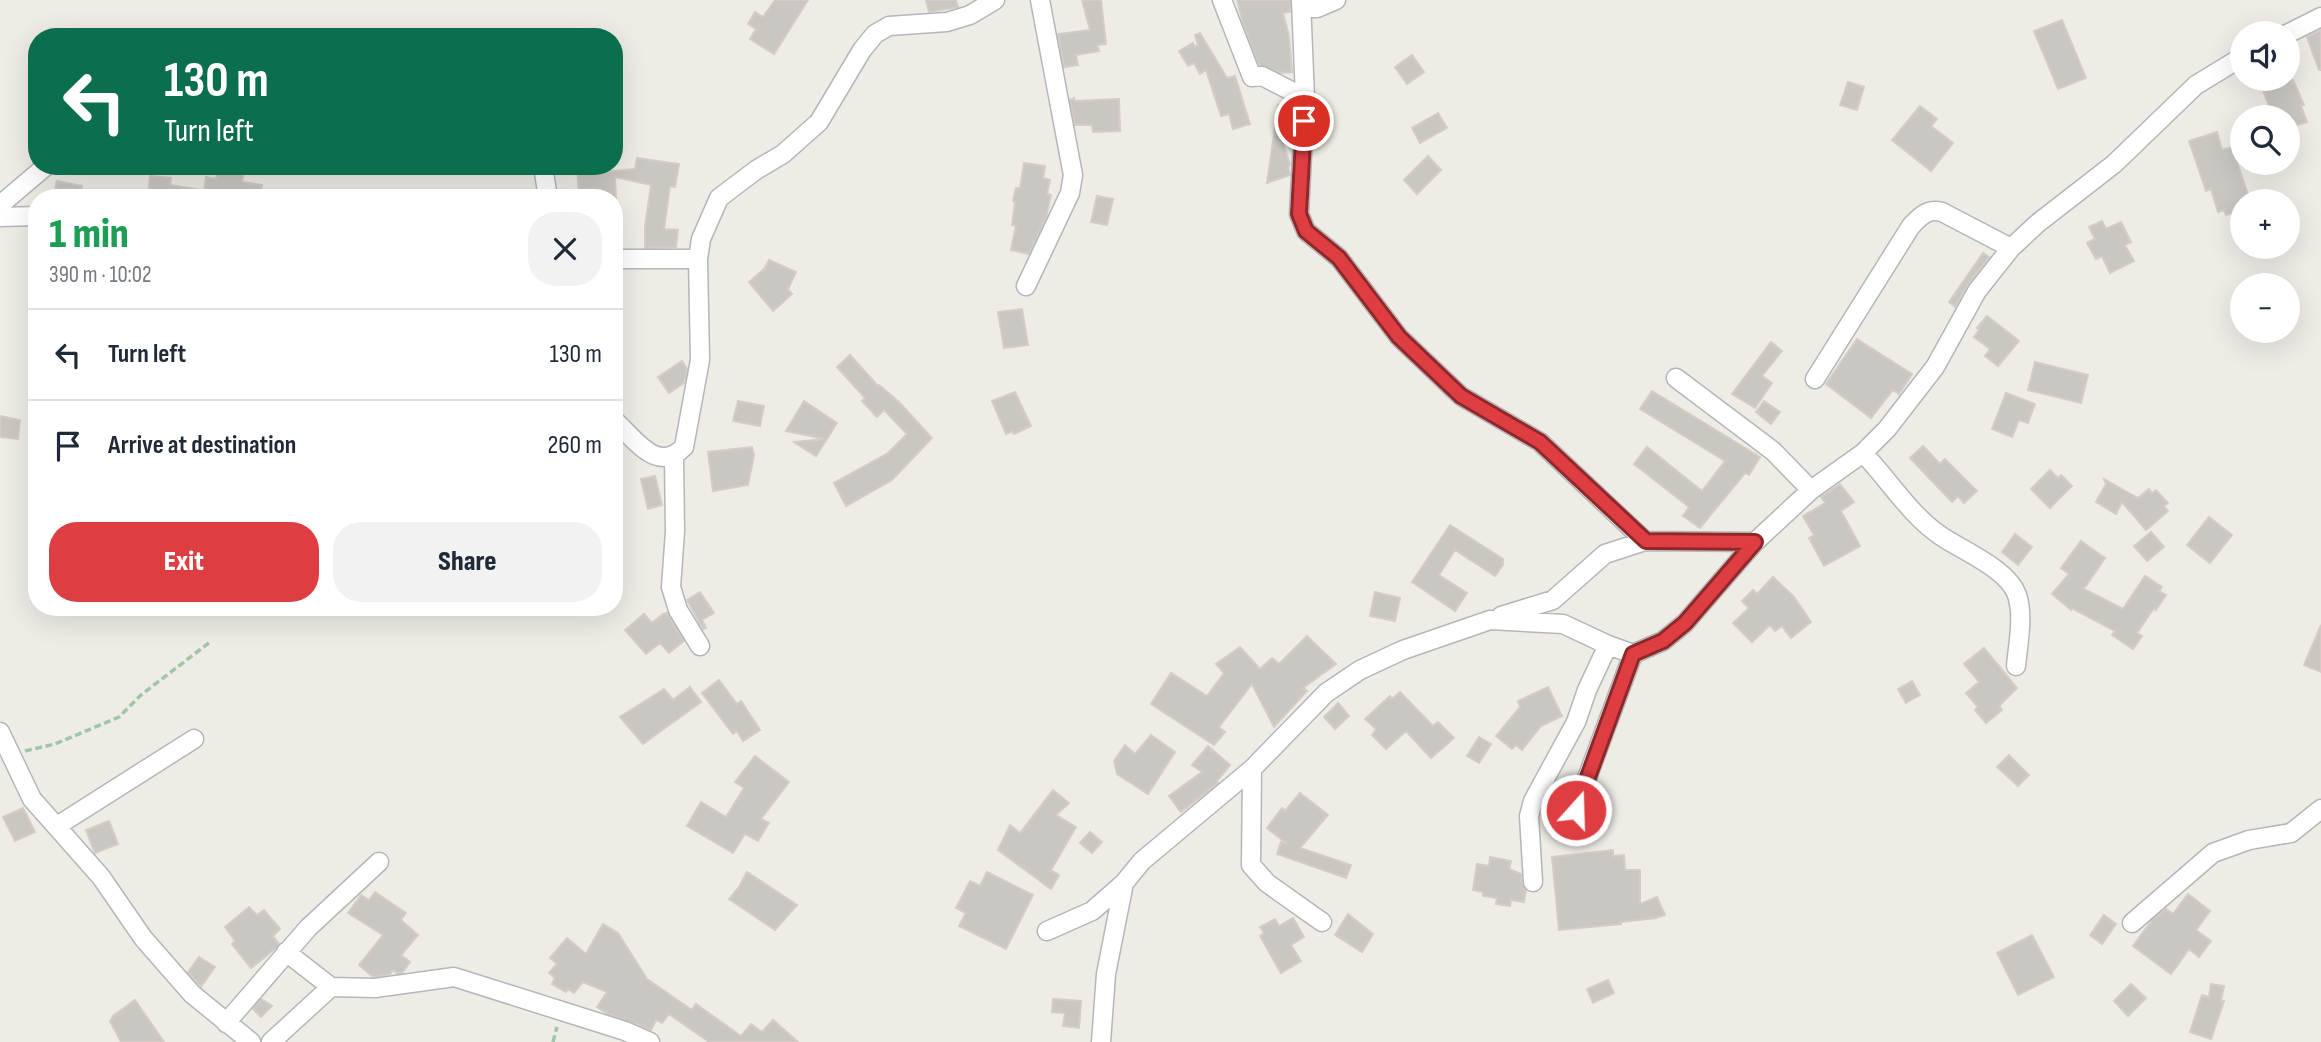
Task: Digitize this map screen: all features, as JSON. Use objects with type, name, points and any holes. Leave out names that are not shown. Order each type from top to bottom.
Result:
[{"type":"street","points":[[623,429],[652,455],[663,459],[674,457],[684,447],[700,360],[698,259],[701,239],[719,198],[756,170],[783,154],[819,122],[862,50],[875,34],[889,26],[947,22],[970,15],[995,0]]},
{"type":"street","points":[[1026,286],[1070,192],[1073,175],[1040,0]]},
{"type":"street","points":[[1222,0],[1252,77],[1262,76],[1305,98]]},
{"type":"street","points":[[1336,0],[1317,8],[1301,4],[1305,98],[1299,214],[1306,231],[1339,258],[1399,337],[1461,396],[1540,442],[1646,541]]},
{"type":"street","points":[[2300,28],[2321,17]]},
{"type":"street","points":[[1490,620],[1563,624],[1633,654],[1663,641],[1685,623],[1755,542],[1811,490],[1863,453],[1887,429],[1935,367],[1977,291],[2011,248],[2038,223],[2114,164],[2196,85],[2230,64]]},
{"type":"street","points":[[0,205],[35,175]]},
{"type":"street","points":[[1815,380],[1911,226],[1923,215],[1933,210],[1942,212],[2011,248]]},
{"type":"street","points":[[0,217],[28,216]]},
{"type":"street","points":[[623,259],[698,259]]},
{"type":"street","points":[[1676,378],[1773,451],[1811,490]]},
{"type":"street","points":[[1863,453],[1909,506],[1938,534],[2003,575],[2017,594],[2020,614],[2016,666]]},
{"type":"street","points":[[674,457],[675,531],[671,587],[678,610],[700,646]]},
{"type":"street","points":[[1047,931],[1092,911],[1124,883],[1142,861],[1252,769],[1326,693],[1360,670],[1403,650],[1553,600],[1605,554],[1646,541],[1755,542]]},
{"type":"street","points":[[1533,882],[1529,816],[1533,802],[1576,722],[1587,690],[1608,645]]},
{"type":"street","points":[[1567,832],[1633,654]]},
{"type":"street","points":[[0,732],[32,799],[101,877],[143,937],[192,994],[251,1042]]},
{"type":"street","points":[[57,826],[194,739]]},
{"type":"street","points":[[1252,769],[1251,865],[1267,883],[1322,922]]},
{"type":"street","points":[[2132,923],[2213,853],[2249,840],[2291,833],[2321,809]]},
{"type":"street","points":[[226,1023],[286,951],[379,862]]},
{"type":"street","points":[[1101,1042],[1106,974],[1124,883]]},
{"type":"street","points":[[286,951],[331,987],[374,988],[454,977],[625,1031],[650,1042]]},
{"type":"street","points":[[271,1042],[331,987]]},
{"type":"path","points":[[9,752],[55,744],[119,717],[141,695],[210,642]]},
{"type":"building","points":[[775,0],[808,0],[774,54],[750,39],[756,29],[748,24],[755,12],[763,17]]},
{"type":"building","points":[[926,0],[956,0],[958,7],[929,12]]},
{"type":"building","points":[[1082,0],[1101,0],[1106,44],[1097,45],[1099,51],[1076,55],[1078,65],[1064,67],[1058,34],[1090,30]]},
{"type":"building","points":[[1237,0],[1290,0],[1290,12],[1283,13],[1289,36],[1292,72],[1281,73],[1259,65]]},
{"type":"building","points":[[2062,20],[2086,78],[2058,89],[2034,31]]},
{"type":"building","points":[[2321,30],[2321,70],[2319,70],[2307,37]]},
{"type":"building","points":[[1200,33],[1227,78],[1235,76],[1250,124],[1233,129],[1229,114],[1221,116],[1206,70],[1200,74],[1194,63],[1188,66],[1179,51],[1193,43],[1195,47],[1198,45],[1195,35]]},
{"type":"building","points":[[1412,55],[1424,72],[1407,84],[1395,67]]},
{"type":"building","points":[[1848,82],[1864,87],[1857,110],[1840,105]]},
{"type":"building","points":[[2263,91],[2298,91],[2307,122],[2300,124],[2300,105],[2269,105]]},
{"type":"building","points":[[1074,98],[1075,101],[1119,99],[1120,131],[1093,132],[1092,125],[1075,125],[1070,100]]},
{"type":"building","points":[[1278,105],[1293,107],[1292,129],[1277,127],[1290,164],[1290,175],[1267,183]]},
{"type":"building","points":[[1920,106],[1937,119],[1931,126],[1953,143],[1931,171],[1892,140]]},
{"type":"building","points":[[1438,113],[1447,128],[1420,143],[1412,128]]},
{"type":"building","points":[[2217,132],[2222,150],[2230,148],[2230,175],[2241,175],[2246,189],[2230,189],[2230,214],[2226,215],[2224,210],[2218,212],[2211,189],[2206,191],[2189,141]]},
{"type":"building","points":[[1428,156],[1441,170],[1417,194],[1404,180]]},
{"type":"building","points":[[637,158],[679,164],[675,187],[670,186],[664,229],[678,230],[676,247],[645,248],[651,185],[615,177],[616,189],[578,189],[578,175],[623,175],[623,170],[635,169]]},
{"type":"building","points":[[1024,163],[1045,166],[1043,178],[1050,180],[1047,194],[1051,195],[1046,218],[1029,254],[1011,250],[1016,226],[1012,225],[1013,201],[1016,188],[1020,188]]},
{"type":"building","points":[[217,175],[243,175],[242,182],[262,185],[261,189],[204,189],[206,177],[216,179]]},
{"type":"building","points":[[150,176],[171,178],[170,185],[196,189],[149,189]]},
{"type":"building","points":[[57,181],[82,186],[82,189],[55,189]]},
{"type":"building","points":[[1097,196],[1113,199],[1107,225],[1091,222]]},
{"type":"building","points":[[2102,221],[2106,229],[2121,222],[2131,242],[2125,245],[2134,261],[2110,273],[2102,256],[2096,259],[2087,243],[2095,239],[2089,227]]},
{"type":"building","points":[[1983,253],[1989,257],[1968,284],[1955,307],[1949,302]]},
{"type":"building","points":[[769,260],[796,272],[788,289],[792,294],[773,311],[749,282],[764,269]]},
{"type":"building","points":[[1022,309],[1028,345],[1004,348],[998,312]]},
{"type":"building","points":[[1987,316],[2019,341],[1998,366],[1985,356],[1990,349],[1974,337],[1979,330],[1977,328]]},
{"type":"building","points":[[1857,339],[1912,374],[1899,394],[1893,390],[1871,418],[1826,384]]},
{"type":"building","points":[[1771,342],[1782,351],[1762,376],[1772,383],[1755,408],[1732,394]]},
{"type":"building","points":[[850,355],[932,438],[892,480],[846,506],[834,483],[888,453],[907,434],[884,410],[877,417],[862,401],[865,398],[837,367]]},
{"type":"building","points":[[682,361],[687,369],[684,383],[669,393],[658,377]]},
{"type":"building","points":[[2035,362],[2088,375],[2081,403],[2028,390]]},
{"type":"building","points":[[1652,391],[1760,457],[1749,475],[1745,473],[1700,528],[1683,516],[1689,507],[1634,464],[1647,447],[1702,491],[1725,461],[1640,409]]},
{"type":"building","points":[[1015,392],[1031,426],[1014,434],[1012,431],[1006,434],[992,401]]},
{"type":"building","points":[[2006,393],[2035,404],[2028,423],[2019,420],[2012,437],[1992,429]]},
{"type":"building","points":[[738,401],[764,406],[760,426],[733,421]]},
{"type":"building","points":[[804,401],[837,423],[816,456],[794,442],[825,439],[786,431]]},
{"type":"building","points":[[1764,401],[1780,412],[1771,424],[1756,412]]},
{"type":"building","points":[[0,416],[20,420],[18,439],[0,437]]},
{"type":"building","points":[[1923,446],[1940,464],[1945,459],[1977,491],[1964,503],[1958,496],[1952,502],[1910,458]]},
{"type":"building","points":[[752,447],[754,455],[748,485],[713,491],[708,452]]},
{"type":"building","points":[[2050,470],[2058,478],[2061,475],[2072,486],[2050,508],[2031,489]]},
{"type":"building","points":[[655,476],[662,505],[648,509],[641,479]]},
{"type":"building","points":[[2104,479],[2138,498],[2149,489],[2152,493],[2156,490],[2168,503],[2164,506],[2168,511],[2146,530],[2122,502],[2116,514],[2096,502],[2106,484]]},
{"type":"building","points":[[1840,484],[1854,502],[1841,511],[1860,546],[1824,566],[1809,538],[1814,535],[1803,516],[1825,503],[1821,497]]},
{"type":"building","points":[[2209,517],[2232,535],[2210,563],[2187,545]]},
{"type":"building","points":[[1450,525],[1503,559],[1503,565],[1495,576],[1455,550],[1439,575],[1467,593],[1455,611],[1412,582]]},
{"type":"building","points":[[2151,532],[2164,547],[2147,561],[2134,546]]},
{"type":"building","points":[[2015,534],[2032,547],[2018,565],[2002,552]]},
{"type":"building","points":[[2081,541],[2105,558],[2084,589],[2123,609],[2145,576],[2162,587],[2159,591],[2166,595],[2137,633],[2142,636],[2133,649],[2112,635],[2115,631],[2072,608],[2071,610],[2052,594],[2069,574],[2061,568]]},
{"type":"building","points":[[1773,577],[1794,597],[1811,622],[1791,638],[1782,626],[1775,631],[1770,625],[1752,642],[1733,623],[1749,608],[1742,601],[1753,590],[1757,594]]},
{"type":"building","points":[[700,592],[714,613],[702,620],[706,628],[703,629],[687,600]]},
{"type":"building","points":[[1375,592],[1400,598],[1395,621],[1370,616]]},
{"type":"building","points":[[667,613],[684,641],[669,653],[660,643],[646,654],[625,630],[644,614],[652,623]]},
{"type":"building","points":[[2321,625],[2321,672],[2304,665]]},
{"type":"building","points":[[1307,636],[1336,664],[1303,688],[1307,691],[1274,727],[1252,684],[1219,727],[1225,732],[1214,745],[1151,704],[1171,673],[1207,696],[1224,673],[1216,664],[1240,647],[1260,669],[1272,658],[1279,664]]},
{"type":"building","points":[[1984,648],[2017,688],[1999,706],[2002,710],[1986,723],[1975,710],[1978,707],[1966,693],[1979,682],[1964,664]]},
{"type":"building","points":[[719,680],[737,704],[741,701],[760,730],[743,741],[737,731],[733,734],[702,693]]},
{"type":"building","points":[[1912,681],[1920,695],[1906,703],[1898,689]]},
{"type":"building","points":[[690,687],[701,702],[643,744],[620,717],[664,689],[673,700]]},
{"type":"building","points":[[1548,687],[1562,716],[1541,726],[1522,750],[1516,745],[1512,749],[1496,736],[1520,707],[1518,701]]},
{"type":"building","points":[[1400,692],[1433,726],[1438,722],[1454,738],[1431,758],[1406,731],[1386,749],[1372,735],[1376,729],[1365,719],[1390,696],[1392,699]]},
{"type":"building","points":[[1338,703],[1349,716],[1335,729],[1324,717]]},
{"type":"building","points":[[1151,735],[1175,752],[1148,794],[1117,774],[1114,761],[1125,745],[1135,754]]},
{"type":"building","points":[[1479,737],[1491,744],[1479,763],[1467,756]]},
{"type":"building","points":[[1208,746],[1230,765],[1218,783],[1181,812],[1169,796],[1202,772],[1192,765]]},
{"type":"building","points":[[2009,755],[2029,775],[2018,786],[1997,767]]},
{"type":"building","points":[[755,756],[789,782],[761,819],[769,823],[758,841],[745,834],[733,853],[687,826],[701,802],[726,817],[744,788],[735,782]]},
{"type":"building","points":[[1053,790],[1069,803],[1056,815],[1076,827],[1051,870],[1059,875],[1051,889],[998,850],[1010,825],[1020,833]]},
{"type":"building","points":[[1300,793],[1328,815],[1300,848],[1351,865],[1346,878],[1277,854],[1281,842],[1287,844],[1267,828],[1282,808],[1285,811]]},
{"type":"building","points":[[23,808],[35,832],[15,841],[3,817]]},
{"type":"building","points":[[109,821],[118,844],[95,853],[86,830]]},
{"type":"building","points":[[1090,832],[1102,842],[1092,853],[1080,843]]},
{"type":"building","points":[[1613,850],[1613,856],[1624,855],[1625,870],[1640,870],[1640,904],[1657,897],[1665,915],[1621,924],[1559,930],[1552,857]]},
{"type":"building","points":[[1490,857],[1511,861],[1509,869],[1521,874],[1526,890],[1524,902],[1511,900],[1510,906],[1496,904],[1497,898],[1483,896],[1483,892],[1473,890],[1477,864],[1489,866]]},
{"type":"building","points":[[747,872],[797,905],[775,930],[729,899]]},
{"type":"building","points":[[987,872],[1033,895],[1006,949],[959,926],[966,913],[956,908],[970,881],[980,886]]},
{"type":"building","points":[[375,892],[406,913],[401,920],[418,935],[401,955],[410,962],[402,973],[393,970],[390,974],[373,977],[359,965],[383,935],[348,913],[361,895],[369,900]]},
{"type":"building","points":[[2188,894],[2210,911],[2196,930],[2211,941],[2199,957],[2189,949],[2171,974],[2133,946],[2152,920],[2166,909],[2173,914]]},
{"type":"building","points":[[249,907],[257,915],[264,910],[280,929],[273,936],[279,944],[251,968],[232,944],[235,941],[225,927]]},
{"type":"building","points":[[1348,914],[1373,934],[1362,952],[1335,935]]},
{"type":"building","points":[[2104,915],[2116,924],[2102,944],[2090,935]]},
{"type":"building","points":[[1293,918],[1304,937],[1291,945],[1301,961],[1281,973],[1260,936],[1264,933],[1260,927],[1275,919],[1279,926]]},
{"type":"building","points":[[603,924],[618,933],[647,979],[692,1010],[696,1004],[741,1036],[751,1024],[762,1032],[773,1020],[798,1042],[709,1042],[669,1014],[662,1023],[656,1020],[651,1030],[608,1014],[597,1007],[607,992],[583,982],[574,993],[568,989],[566,992],[552,984],[555,978],[549,973],[557,964],[550,958],[567,938],[586,954]]},
{"type":"building","points":[[2032,935],[2054,977],[2018,995],[1997,953]]},
{"type":"building","points":[[199,957],[215,967],[201,987],[188,972]]},
{"type":"building","points":[[1608,980],[1614,993],[1593,1003],[1587,989]]},
{"type":"building","points":[[2131,984],[2146,998],[2128,1016],[2114,1001]]},
{"type":"building","points":[[2211,984],[2224,986],[2221,1001],[2224,1001],[2211,1039],[2190,1032],[2202,995],[2209,997]]},
{"type":"building","points":[[261,999],[272,1006],[261,1017],[253,1009]]},
{"type":"building","points":[[1053,999],[1081,1001],[1079,1028],[1063,1026],[1065,1013],[1052,1012]]},
{"type":"building","points":[[135,1000],[164,1042],[121,1042],[110,1021]]},
{"type":"route","points":[[1304,121],[1299,214],[1306,231],[1339,258],[1399,337],[1461,396],[1540,442],[1646,541],[1755,542],[1685,623],[1663,641],[1633,654],[1576,810]]}]
